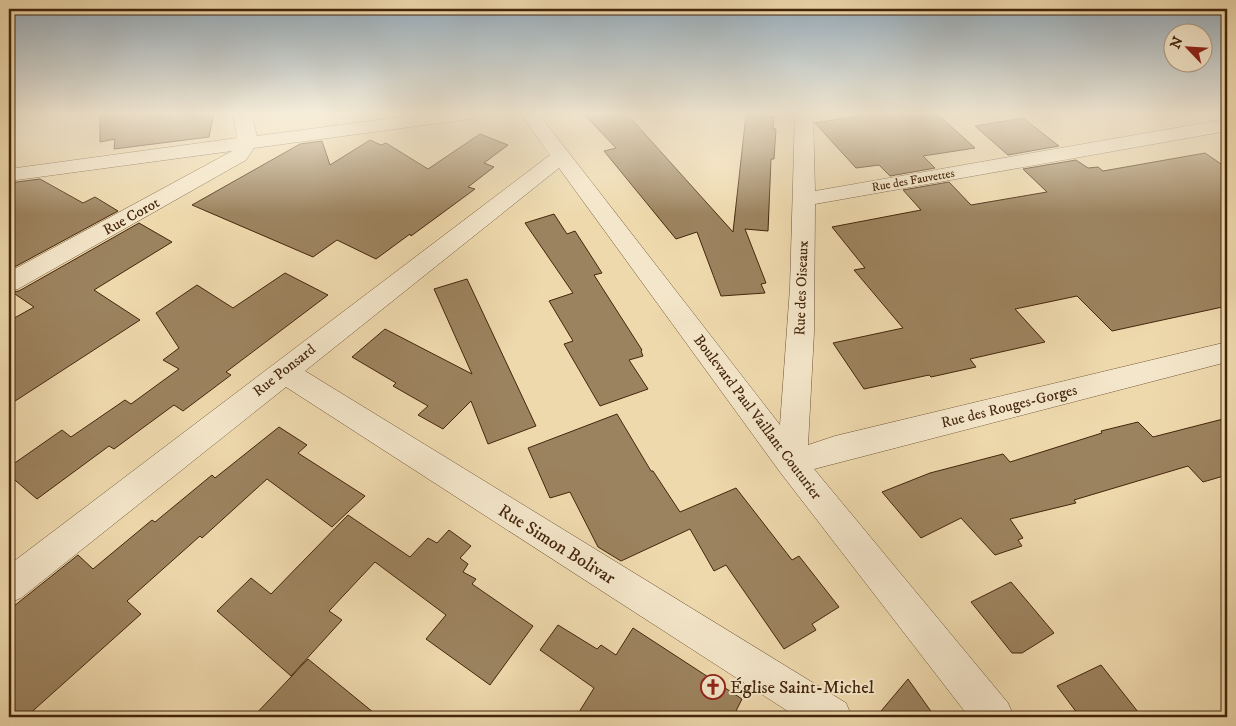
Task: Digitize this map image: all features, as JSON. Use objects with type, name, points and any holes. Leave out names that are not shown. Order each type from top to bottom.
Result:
[{"type":"street","points":[[9,175],[213,147]]},
{"type":"street","name":"Rue Corot","points":[[9,283],[239,156],[245,147]]},
{"type":"street","name":"Boulevard Paul Vaillant Couturier","points":[[555,147],[791,462],[994,717]]},
{"type":"street","name":"Rue des Oiseaux","points":[[791,462],[797,400],[805,199],[804,147]]},
{"type":"street","name":"Rue des Fauvettes","points":[[805,199],[1102,147]]},
{"type":"street","name":"Rue Ponsard","points":[[9,586],[283,371],[562,156]]},
{"type":"street","name":"Rue des Rouges-Gorges","points":[[791,462],[835,448],[1227,352]]},
{"type":"street","name":"Rue Simon Bolivar","points":[[283,371],[832,717]]},
{"type":"building","points":[[114,147],[131,147],[114,149]]},
{"type":"building","points":[[295,147],[324,147],[330,165],[359,147],[392,147],[428,169],[461,147],[505,147],[484,163],[494,167],[468,187],[475,189],[376,259],[337,240],[313,257],[192,205]]},
{"type":"building","points":[[615,147],[656,147],[733,232],[742,147],[775,147],[774,159],[771,159],[768,231],[745,229],[766,283],[761,284],[765,293],[721,296],[697,232],[676,239],[604,151],[616,148]]},
{"type":"building","points":[[837,147],[975,148],[923,156],[935,168],[890,176],[879,165],[856,168]]},
{"type":"building","points":[[999,147],[1054,147],[1008,155]]},
{"type":"building","points":[[1205,153],[1227,168],[1227,306],[1112,331],[1077,296],[1015,309],[1045,342],[970,359],[976,367],[864,389],[833,343],[903,328],[854,270],[865,268],[832,227],[921,210],[903,190],[949,182],[971,205],[1047,192],[1023,169],[1076,160],[1088,168],[1098,167],[1103,171]]},
{"type":"building","points":[[40,179],[83,203],[95,197],[118,211],[9,270],[9,183]]},
{"type":"building","points":[[554,214],[567,234],[575,231],[602,273],[594,275],[642,350],[643,356],[629,360],[648,389],[600,406],[564,344],[573,341],[549,301],[573,293],[525,223]]},
{"type":"building","points":[[139,223],[172,242],[94,290],[140,320],[9,405],[9,321],[34,307],[12,292],[19,291]]},
{"type":"building","points":[[285,273],[328,295],[226,372],[231,375],[183,411],[174,405],[114,449],[109,446],[37,499],[9,475],[9,467],[62,430],[71,437],[125,400],[131,404],[179,369],[163,360],[179,348],[156,313],[197,285],[233,308]]},
{"type":"building","points":[[467,279],[536,426],[488,444],[471,401],[443,429],[418,415],[428,406],[393,386],[396,383],[352,357],[385,329],[472,374],[434,289]]},
{"type":"building","points":[[617,414],[651,471],[653,471],[680,512],[736,488],[792,560],[799,556],[839,607],[812,624],[816,630],[784,649],[726,565],[714,571],[690,529],[621,561],[598,547],[570,492],[550,498],[528,448]]},
{"type":"building","points":[[1227,418],[1227,475],[1203,482],[1188,466],[1074,500],[1076,503],[1010,519],[1023,538],[1018,540],[1022,546],[995,555],[961,518],[921,538],[882,492],[930,473],[1003,454],[1010,462],[1102,433],[1101,431],[1138,422],[1153,437]]},
{"type":"building","points":[[279,427],[307,445],[298,453],[365,496],[332,527],[267,479],[202,538],[200,536],[127,601],[141,614],[26,717],[9,717],[9,610],[78,555],[93,569],[152,520],[155,522],[212,475],[215,478]]},
{"type":"building","points":[[348,515],[410,557],[428,538],[437,543],[449,530],[471,546],[460,558],[468,564],[463,572],[476,579],[472,584],[533,626],[490,685],[426,639],[446,615],[375,562],[329,611],[342,620],[291,676],[217,611],[251,578],[271,594]]},
{"type":"building","points":[[1011,582],[1054,633],[1022,653],[1012,653],[971,602]]},
{"type":"building","points":[[558,625],[597,649],[601,645],[616,655],[633,628],[742,699],[733,717],[576,717],[594,688],[540,650]]},
{"type":"building","points":[[308,659],[379,717],[253,717]]},
{"type":"building","points":[[1101,665],[1142,717],[1080,717],[1057,686]]},
{"type":"building","points":[[908,679],[935,717],[876,717]]},
{"type":"place","name":"Église Saint-Michel","points":[[713,687]]}]
